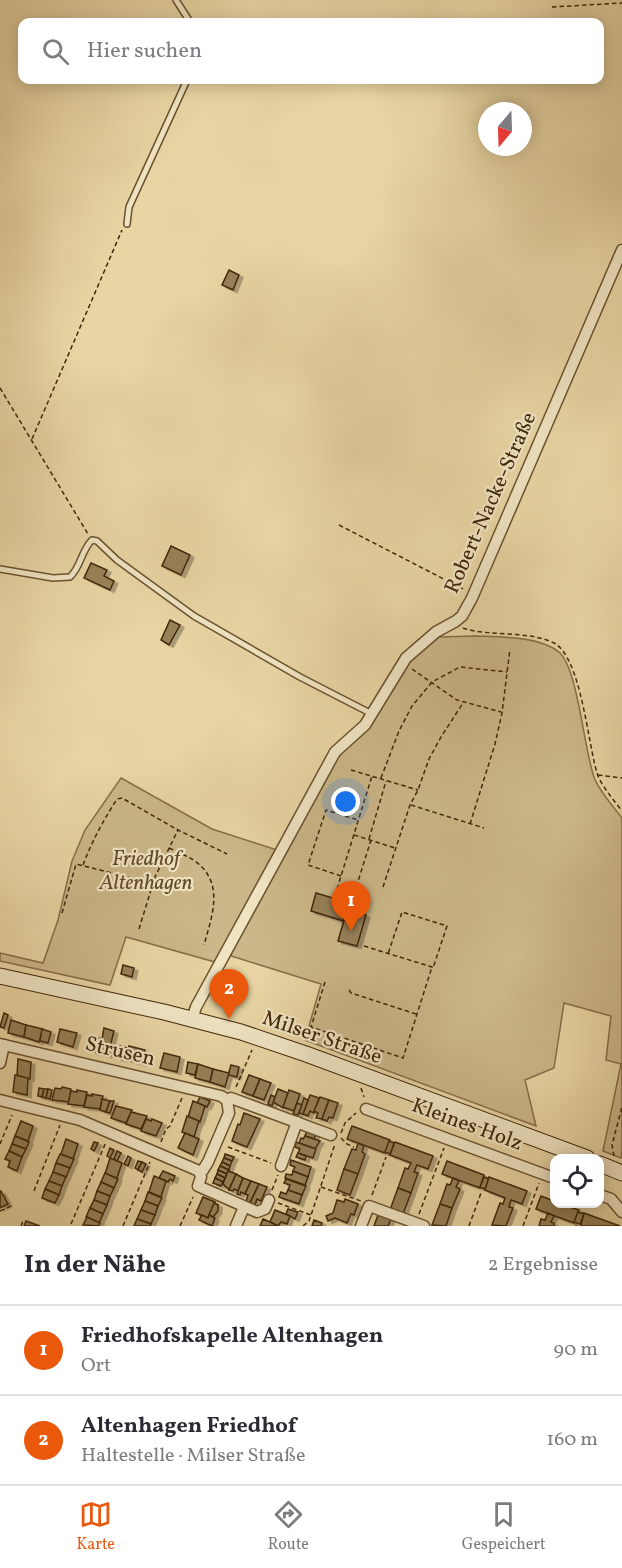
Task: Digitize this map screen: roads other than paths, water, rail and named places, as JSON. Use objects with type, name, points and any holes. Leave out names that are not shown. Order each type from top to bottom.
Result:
[{"type":"main road","name":"Milser Straße","points":[[0,976],[241,1032],[576,1154]]},
{"type":"main road","points":[[604,1165],[619,1167]]},
{"type":"street","name":"Robert-Nacke-Straße","points":[[192,1019],[335,752],[359,732],[402,662],[411,652],[436,632],[462,616],[622,250]]},
{"type":"street","name":"Strusen","points":[[0,1063],[2,1045],[216,1094],[331,1135]]},
{"type":"street","points":[[200,1171],[205,1167],[229,1113],[229,1099]]},
{"type":"street","points":[[0,1100],[80,1120],[200,1171]]},
{"type":"street","name":"Kleines Holz","points":[[366,1109],[550,1176]]},
{"type":"street","points":[[281,1166],[297,1122]]},
{"type":"street","points":[[200,1171],[198,1186],[257,1212],[265,1209],[269,1200]]},
{"type":"street","points":[[604,1196],[611,1199],[622,1212]]},
{"type":"street","points":[[236,1226],[244,1206]]},
{"type":"street","points":[[361,1226],[369,1206],[420,1225]]},
{"type":"lane","points":[[176,0],[187,18]]},
{"type":"lane","points":[[127,224],[129,207],[186,84]]},
{"type":"lane","points":[[0,569],[53,578],[70,577],[76,570],[86,546],[92,540],[97,541],[117,560],[194,616],[300,677],[372,714]]},
{"type":"place","name":"Friedhofskapelle Altenhagen","points":[[351,931]]},
{"type":"place","name":"Altenhagen Friedhof","points":[[229,1019]]},
{"type":"park label","name":"Friedhof Altenhagen","points":[[146,871]]}]
